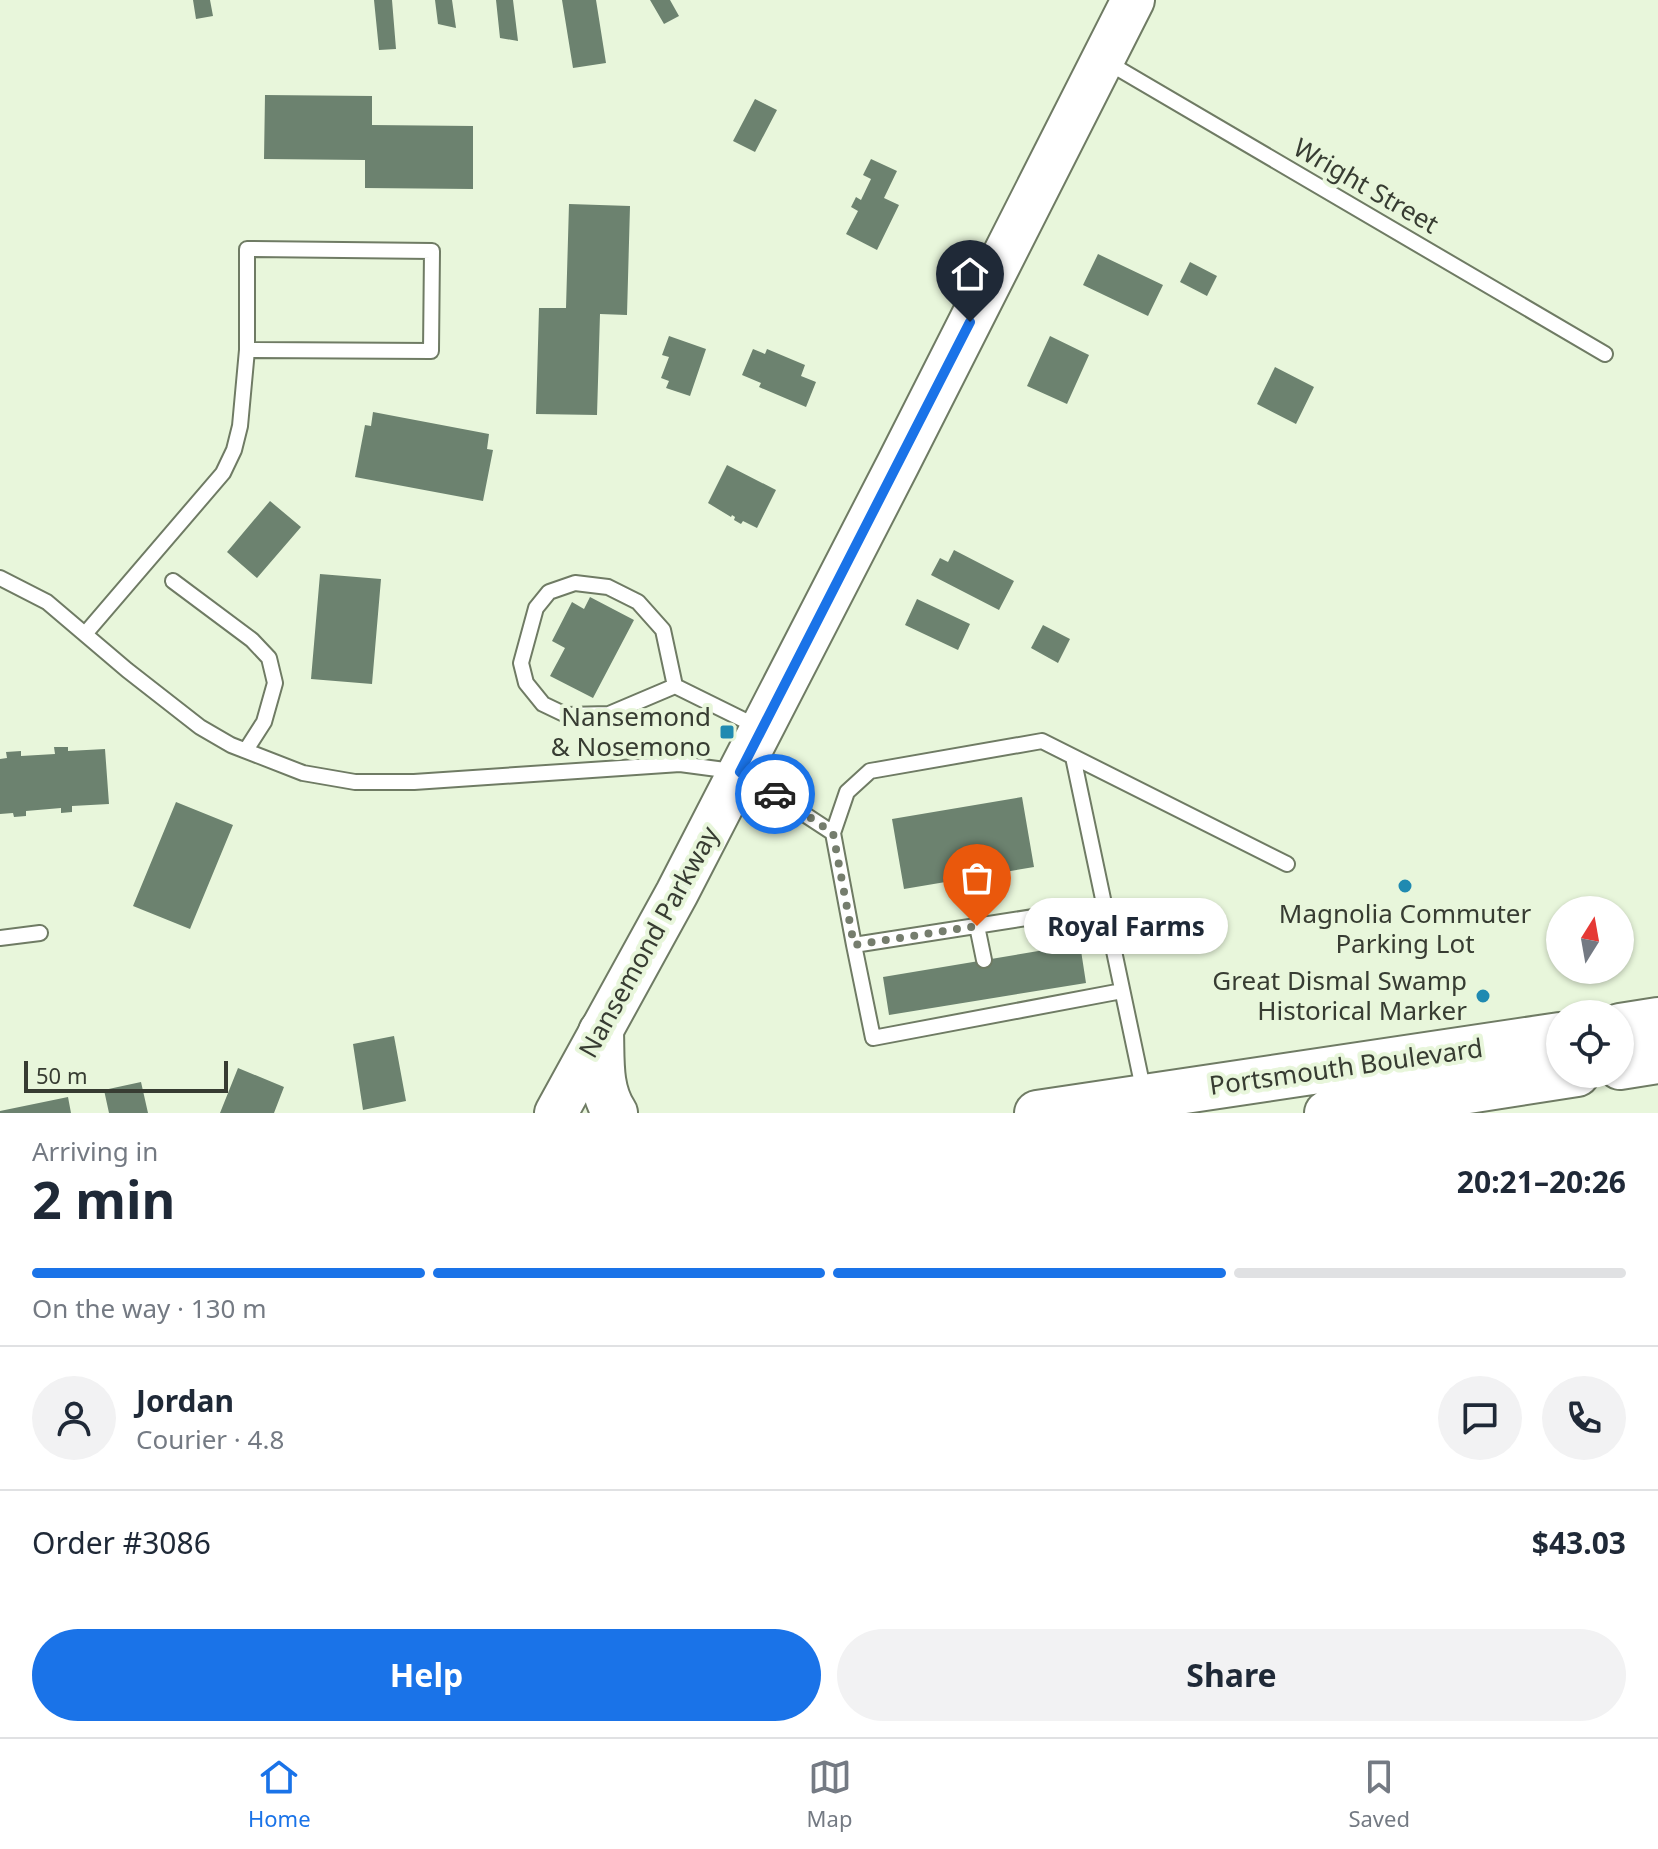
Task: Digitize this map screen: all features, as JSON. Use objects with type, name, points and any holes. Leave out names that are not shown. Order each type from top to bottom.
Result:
[{"type":"main road","name":"Nansemond Parkway","points":[[556,1113],[659,928],[740,772],[1133,0]]},
{"type":"main road","points":[[1634,1024],[1658,1020]]},
{"type":"main road","points":[[601,1032],[603,1084],[608,1104],[615,1113]]},
{"type":"main road","name":"Portsmouth Boulevard","points":[[1037,1113],[1546,1037]]},
{"type":"main road","points":[[1634,1065],[1658,1061]]},
{"type":"main road","name":"Portsmouth Boulevard","points":[[1327,1113],[1546,1079]]},
{"type":"lane","name":"Wright Street","points":[[1103,60],[1605,354]]},
{"type":"lane","points":[[85,634],[223,473],[234,450],[240,426],[247,350],[247,249],[432,251],[431,351],[247,350]]},
{"type":"lane","points":[[0,578],[47,602],[200,727],[231,745],[303,773],[355,782],[489,778],[680,764],[740,772],[833,833]]},
{"type":"lane","points":[[173,581],[252,640],[269,658],[275,683],[264,722],[246,750]]},
{"type":"lane","points":[[675,686],[663,630],[638,602],[608,587],[575,583],[549,592],[536,608],[521,663],[526,683],[543,704],[566,715],[609,714],[675,686],[762,729]]},
{"type":"lane","points":[[1122,991],[873,1038],[833,833],[847,792],[870,771],[1042,741],[1287,864]]},
{"type":"lane","points":[[1073,757],[1145,1097]]},
{"type":"lane","points":[[854,945],[1104,906]]},
{"type":"lane","points":[[977,926],[984,960]]},
{"type":"lane","points":[[0,938],[40,933]]},
{"type":"lane","points":[[992,998],[996,1015]]},
{"type":"building","points":[[193,0],[210,0],[213,16],[196,19]]},
{"type":"building","points":[[374,0],[392,0],[396,49],[379,50]]},
{"type":"building","points":[[435,0],[452,0],[456,28],[438,24]]},
{"type":"building","points":[[496,0],[513,0],[518,41],[500,38]]},
{"type":"building","points":[[562,0],[596,0],[606,63],[573,68]]},
{"type":"building","points":[[650,0],[670,0],[679,16],[664,24]]},
{"type":"building","points":[[265,95],[372,96],[372,125],[473,126],[473,189],[365,188],[365,160],[264,159]]},
{"type":"building","points":[[755,99],[777,110],[755,152],[733,141]]},
{"type":"building","points":[[871,159],[897,171],[884,198],[899,205],[877,250],[846,234],[858,211],[851,207],[856,197],[861,200],[871,179],[863,175]]},
{"type":"building","points":[[569,204],[630,206],[627,315],[600,314],[597,415],[536,414],[539,308],[566,308]]},
{"type":"building","points":[[1098,254],[1163,285],[1148,316],[1083,285]]},
{"type":"building","points":[[1190,262],[1217,276],[1207,296],[1180,282]]},
{"type":"building","points":[[669,336],[706,349],[690,396],[666,388],[669,381],[661,378],[669,357],[662,355]]},
{"type":"building","points":[[1050,336],[1089,355],[1067,404],[1027,386]]},
{"type":"building","points":[[753,349],[765,354],[767,349],[805,365],[801,376],[816,382],[806,407],[759,387],[761,383],[742,375]]},
{"type":"building","points":[[1275,367],[1314,387],[1296,424],[1257,404]]},
{"type":"building","points":[[373,412],[489,434],[487,449],[493,450],[483,501],[355,477],[365,425],[371,426]]},
{"type":"building","points":[[727,465],[776,490],[757,528],[743,521],[741,524],[732,515],[708,503]]},
{"type":"building","points":[[270,501],[301,527],[257,578],[227,552]]},
{"type":"building","points":[[954,550],[1014,581],[999,610],[931,575],[940,558],[948,562]]},
{"type":"building","points":[[320,574],[381,579],[372,684],[311,679]]},
{"type":"building","points":[[590,597],[634,620],[593,698],[550,676],[565,648],[552,641],[572,602],[584,609]]},
{"type":"building","points":[[917,599],[970,624],[958,650],[905,625]]},
{"type":"building","points":[[1043,625],[1070,639],[1058,663],[1031,648]]},
{"type":"building","points":[[54,747],[68,747],[68,751],[105,749],[109,804],[72,806],[72,812],[61,813],[61,808],[26,811],[26,816],[0,814],[0,759],[7,758],[6,752],[21,751],[21,756],[55,754]]},
{"type":"building","points":[[1022,797],[1034,867],[904,889],[892,819]]},
{"type":"building","points":[[176,802],[233,825],[190,929],[133,906]]},
{"type":"building","points":[[1080,944],[1086,983],[889,1015],[883,977]]},
{"type":"building","points":[[394,1036],[406,1101],[363,1110],[353,1044]]},
{"type":"building","points":[[238,1068],[284,1087],[274,1113],[220,1113]]},
{"type":"building","points":[[141,1082],[148,1113],[109,1113],[104,1090]]},
{"type":"building","points":[[68,1097],[71,1113],[0,1113],[0,1111]]},
{"type":"way so far","points":[[775,794],[833,833],[854,945],[977,926]]},
{"type":"place","name":"Nansemond & Nosemono","points":[[727,732]]},
{"type":"place","name":"Magnolia Commuter Parking Lot","points":[[1405,886]]},
{"type":"place","name":"Royal Farms","points":[[977,926]]},
{"type":"place","name":"Great Dismal Swamp Historical Marker","points":[[1483,996]]},
{"type":"route","points":[[775,794],[740,772],[970,322]]}]
